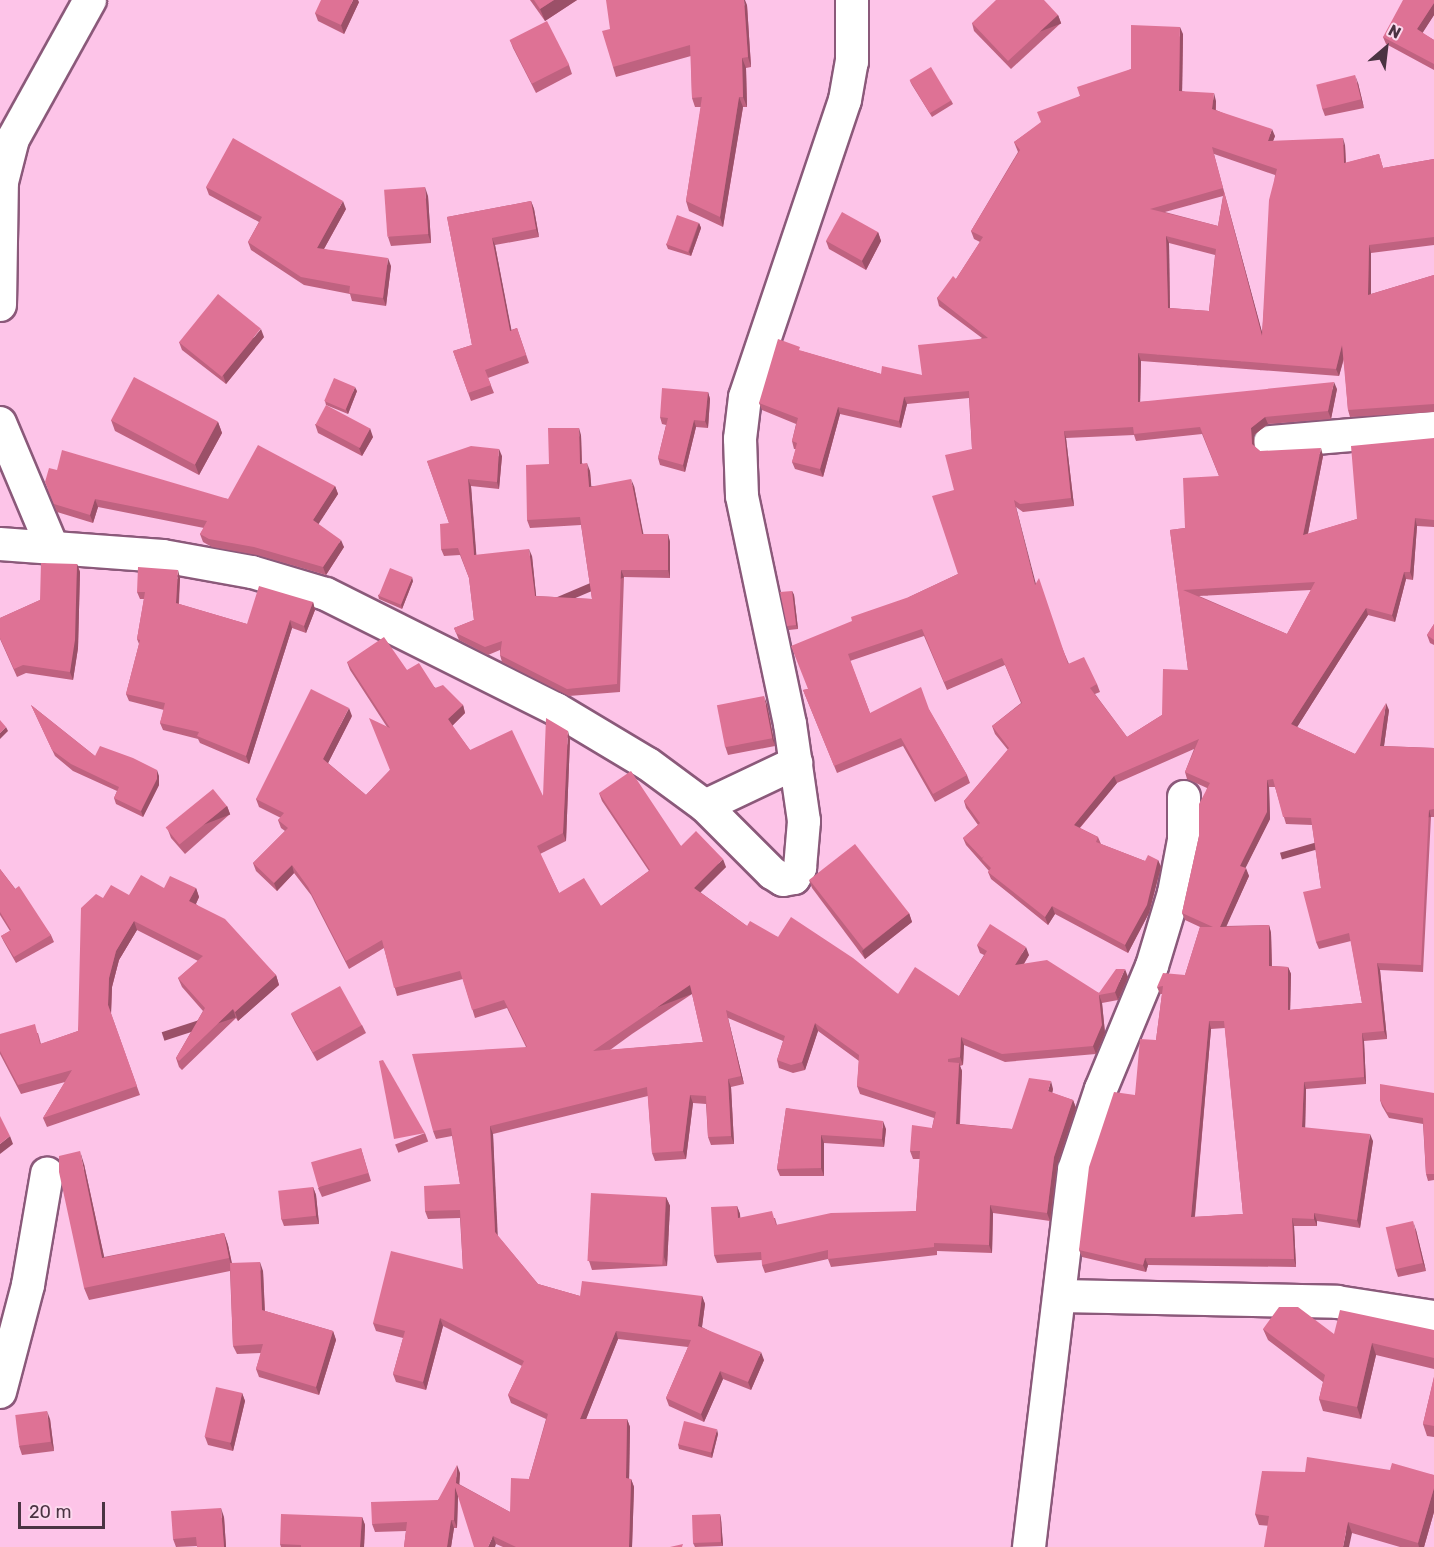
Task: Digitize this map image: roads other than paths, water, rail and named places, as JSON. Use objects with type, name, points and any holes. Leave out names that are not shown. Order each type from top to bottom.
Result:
[{"type":"street","points":[[0,305],[2,182],[13,139],[90,0]]},
{"type":"street","points":[[0,544],[163,556],[252,573],[326,594],[556,709],[648,764],[705,806],[772,873],[783,880],[794,878],[800,868],[804,821],[796,763],[742,496],[740,439],[745,397],[845,100],[852,62],[852,0]]},
{"type":"street","points":[[0,423],[53,549]]},
{"type":"street","points":[[1270,442],[1434,428]]},
{"type":"street","points":[[705,806],[796,763]]},
{"type":"street","points":[[1029,1547],[1074,1170],[1101,1089],[1152,966],[1174,893],[1185,840],[1184,797]]},
{"type":"street","points":[[0,1392],[28,1285],[47,1174]]},
{"type":"street","points":[[1060,1296],[1337,1302],[1434,1317]]}]
